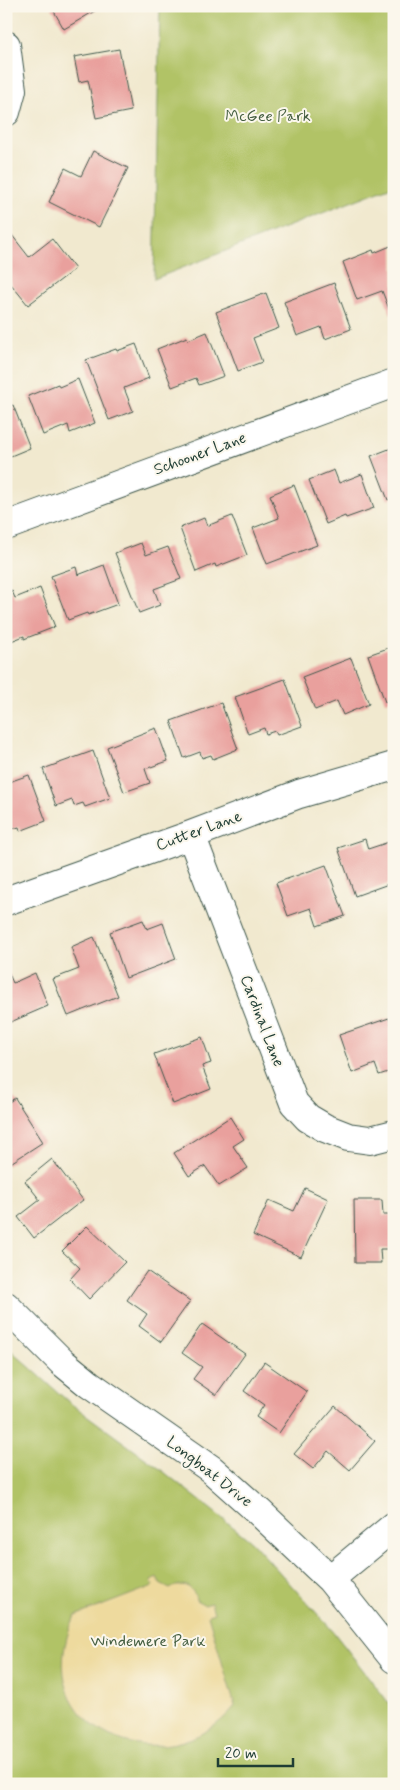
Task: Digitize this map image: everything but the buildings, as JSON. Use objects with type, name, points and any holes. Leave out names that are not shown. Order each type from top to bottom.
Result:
[{"type":"street","points":[[6,45],[12,90],[6,112]]},
{"type":"street","name":"Schooner Lane","points":[[6,526],[394,383]]},
{"type":"street","name":"Cutter Lane","points":[[6,901],[299,794],[394,766]]},
{"type":"street","name":"Cardinal Lane","points":[[191,834],[294,1103],[308,1118],[325,1128],[348,1137],[370,1140],[394,1134]]},
{"type":"street","name":"Longboat Drive","points":[[6,1306],[45,1346],[83,1378],[211,1469],[257,1510],[330,1579],[394,1659]]},
{"type":"street","points":[[330,1579],[394,1526]]},
{"type":"green space","name":"McGee Park","points":[[160,6],[394,6],[394,185],[154,279]]},
{"type":"green space","name":"Windemere Park","points":[[6,1346],[70,1403],[164,1472],[252,1542],[331,1629],[394,1712],[394,1784],[6,1784]]},
{"type":"sand","points":[[157,1578],[160,1584],[170,1589],[179,1585],[187,1586],[193,1591],[196,1600],[205,1605],[211,1603],[214,1613],[208,1615],[235,1706],[206,1731],[174,1743],[140,1744],[109,1735],[84,1717],[68,1690],[64,1656],[75,1616],[153,1586],[151,1581]]}]
